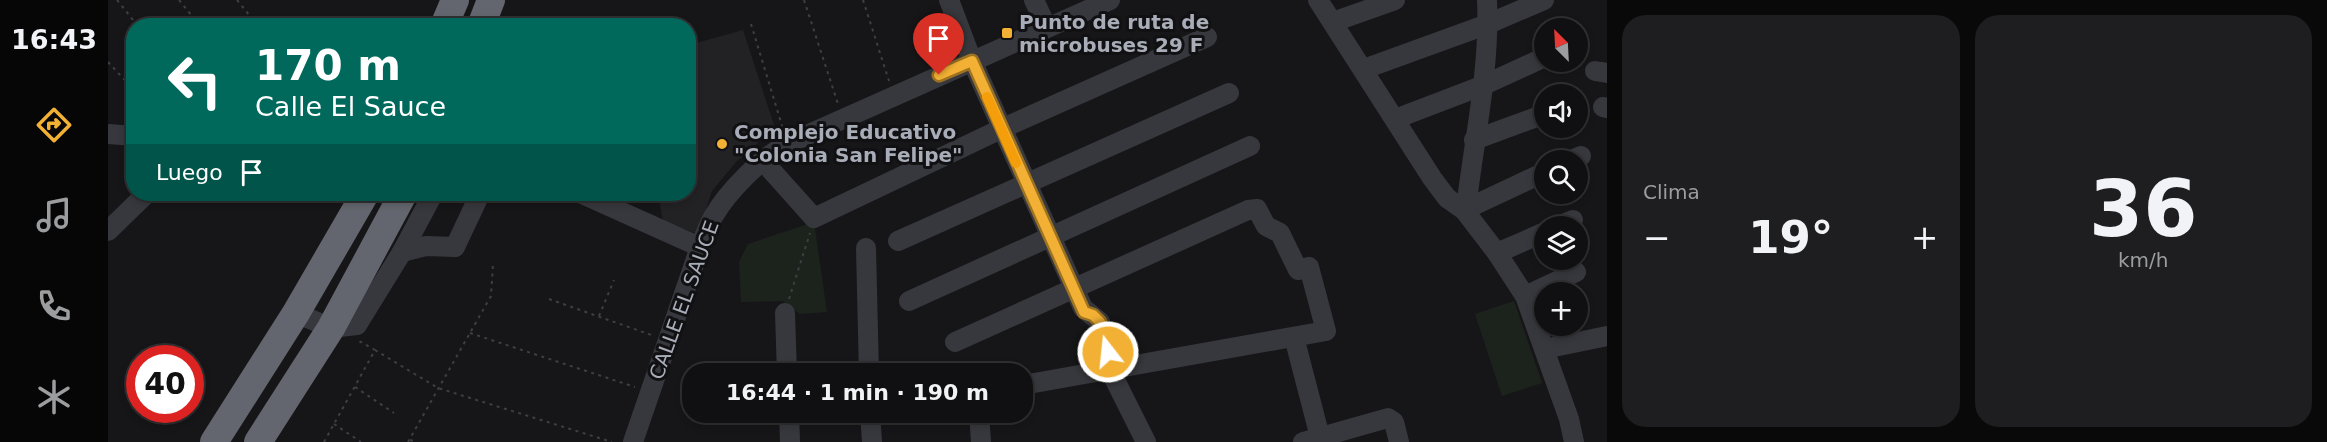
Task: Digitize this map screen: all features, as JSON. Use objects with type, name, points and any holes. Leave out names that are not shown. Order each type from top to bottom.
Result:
[{"type":"highway","points":[[447,18],[455,0]]},
{"type":"highway","points":[[484,18],[492,0]]},
{"type":"highway","points":[[214,442],[296,313],[361,201]]},
{"type":"highway","points":[[258,442],[315,355],[341,332],[348,297],[413,203]]},
{"type":"highway","points":[[313,282],[321,297],[328,301],[348,297]]},
{"type":"highway","points":[[280,338],[293,335],[299,337],[311,346],[315,355]]},
{"type":"street","points":[[950,0],[972,61],[1001,129],[1084,312],[1093,315],[1100,322],[1115,380],[1146,442]]},
{"type":"street","points":[[1034,0],[1047,28]]},
{"type":"street","points":[[1318,0],[1440,188],[1447,198],[1464,210],[1497,253],[1525,296],[1569,419],[1574,442]]},
{"type":"street","points":[[1333,22],[1395,0]]},
{"type":"street","points":[[1464,210],[1484,85],[1488,24],[1487,0]]},
{"type":"street","points":[[1364,69],[1488,24],[1544,0]]},
{"type":"street","name":"CALLE EL SAUCE","points":[[633,442],[700,247],[713,216],[732,192],[763,160],[787,144],[842,118],[1103,1]]},
{"type":"street","points":[[763,160],[814,218],[1001,129],[1207,37]]},
{"type":"street","points":[[1395,118],[1484,85],[1534,62]]},
{"type":"street","points":[[898,241],[1229,93]]},
{"type":"street","points":[[1474,140],[1534,118]]},
{"type":"street","points":[[108,134],[126,135]]},
{"type":"street","points":[[909,301],[1250,146]]},
{"type":"street","points":[[1464,210],[1534,177]]},
{"type":"street","points":[[1440,188],[1470,180]]},
{"type":"street","points":[[108,231],[139,201]]},
{"type":"street","points":[[455,247],[477,201]]},
{"type":"street","points":[[598,201],[700,247]]},
{"type":"street","points":[[413,203],[437,238],[455,247]]},
{"type":"street","points":[[296,313],[341,332],[357,325],[402,252],[413,203]]},
{"type":"street","points":[[955,342],[1248,210],[1257,209],[1266,226],[1280,233],[1298,270],[1309,267],[1326,331],[1033,383]]},
{"type":"street","points":[[1497,253],[1534,237]]},
{"type":"street","points":[[402,252],[426,246],[455,247]]},
{"type":"street","points":[[866,248],[869,363]]},
{"type":"street","points":[[1525,296],[1576,272]]},
{"type":"street","points":[[785,313],[787,363]]},
{"type":"street","points":[[1544,350],[1607,336]]},
{"type":"street","points":[[1294,337],[1311,439],[1388,418],[1394,422],[1399,442]]},
{"type":"street","points":[[789,423],[790,442]]},
{"type":"street","points":[[871,423],[872,442]]},
{"type":"street","points":[[980,423],[981,442]]},
{"type":"path","points":[[117,0],[132,18]]},
{"type":"path","points":[[178,0],[193,18]]},
{"type":"path","points":[[237,0],[252,18]]},
{"type":"path","points":[[804,0],[842,118]]},
{"type":"path","points":[[862,0],[894,96]]},
{"type":"path","points":[[751,24],[787,144]]},
{"type":"path","points":[[108,62],[126,81]]},
{"type":"path","points":[[785,313],[814,218]]},
{"type":"path","points":[[417,442],[409,441],[490,296],[494,264]]},
{"type":"path","points":[[599,316],[614,280]]},
{"type":"path","points":[[549,299],[668,340]]},
{"type":"path","points":[[341,332],[438,388],[612,442]]},
{"type":"path","points":[[470,333],[650,392]]},
{"type":"path","points":[[324,442],[375,350]]},
{"type":"path","points":[[355,387],[394,413]]},
{"type":"path","points":[[334,424],[361,442]]},
{"type":"shaded area","name":"Complejo Educativo \"Colonia San Felipe\"","points":[[743,30],[775,128],[737,161],[712,191],[698,234],[663,221],[659,201],[696,201],[696,43]]},
{"type":"shaded area","points":[[814,222],[827,312],[800,314],[783,301],[741,302],[739,262],[748,244]]},
{"type":"shaded area","points":[[1514,301],[1542,383],[1502,396],[1475,314]]},
{"type":"slow traffic","points":[[987,97],[1016,163]]},
{"type":"place","name":"Punto de ruta de microbuses 29 F","points":[[1007,33]]},
{"type":"place","name":"Complejo Educativo \"Colonia San Felipe\"","points":[[722,144]]},
{"type":"route","points":[[939,75],[972,61],[1084,312],[1093,315],[1100,322],[1108,352]]}]
